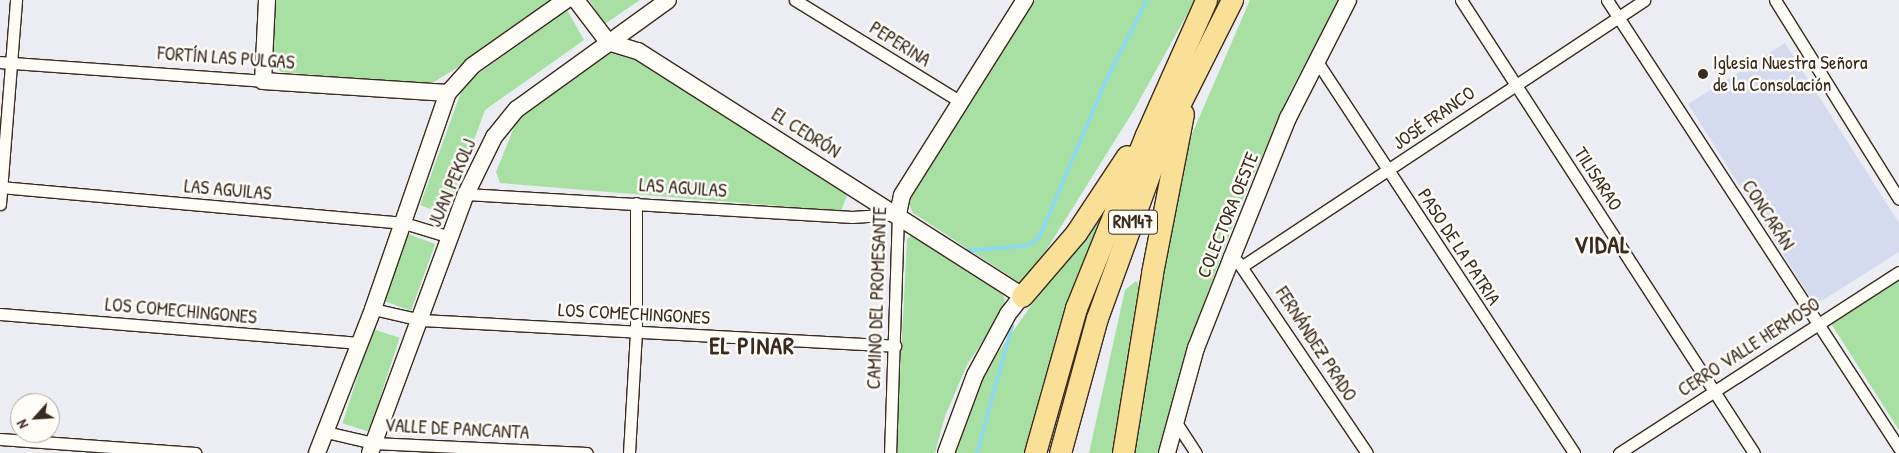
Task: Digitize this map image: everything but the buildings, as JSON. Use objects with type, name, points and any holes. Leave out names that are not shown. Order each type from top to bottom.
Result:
[{"type":"highway","name":"RN147","points":[[1035,453],[1076,308],[1179,56],[1206,0]]},
{"type":"highway","name":"RN147","points":[[1060,453],[1097,318],[1162,139],[1232,0]]},
{"type":"highway","points":[[1022,296],[1076,233],[1106,191],[1179,56]]},
{"type":"highway","points":[[1123,453],[1167,190],[1194,75]]},
{"type":"street","points":[[0,204],[6,62],[16,0]]},
{"type":"street","points":[[263,81],[267,0]]},
{"type":"street","name":"JUAN PEKOLJ","points":[[317,453],[373,310],[448,93],[472,66],[566,0]]},
{"type":"street","points":[[576,0],[608,42]]},
{"type":"street","name":"JUAN PEKOLJ","points":[[372,448],[421,320],[466,194],[503,124],[517,109],[668,0]]},
{"type":"street","name":"PEPERINA","points":[[794,0],[961,102]]},
{"type":"street","name":"COLECTORA OESTE","points":[[1167,453],[1196,348],[1238,261],[1288,118],[1348,0]]},
{"type":"street","name":"TILISARAO","points":[[1461,0],[1754,453]]},
{"type":"street","name":"CONCARÁN","points":[[1607,0],[1899,448]]},
{"type":"street","name":"JOSÉ FRANCO","points":[[1238,261],[1388,171],[1515,84],[1644,0]]},
{"type":"street","points":[[1775,0],[1899,200]]},
{"type":"street","name":"CAMINO DEL PROMESANTE","points":[[890,453],[898,214],[902,195],[1023,1]]},
{"type":"street","name":"EL CEDRÓN","points":[[608,42],[638,51],[898,214],[1022,296]]},
{"type":"street","name":"PASO DE LA PATRIA","points":[[1316,60],[1574,453]]},
{"type":"street","name":"FORTÍN LAS PULGAS","points":[[6,62],[448,93]]},
{"type":"street","name":"LAS AGUILAS","points":[[1,187],[404,223],[450,237]]},
{"type":"street","name":"LAS AGUILAS","points":[[466,194],[852,217],[898,214]]},
{"type":"street","points":[[629,453],[636,331],[636,203]]},
{"type":"street","name":"FERNÁNDEZ PRADO","points":[[1238,261],[1367,453]]},
{"type":"street","name":"CERRO VALLE HERMOSO","points":[[1619,453],[1899,272]]},
{"type":"street","points":[[946,453],[975,375],[1008,314],[1022,296]]},
{"type":"street","name":"LOS COMECHINGONES","points":[[373,310],[421,320],[895,346]]},
{"type":"street","name":"LOS COMECHINGONES","points":[[0,314],[360,343]]},
{"type":"street","points":[[1175,421],[1196,453]]},
{"type":"street","name":"VALLE DE PANCANTA","points":[[326,432],[372,448],[587,453]]},
{"type":"street","points":[[0,439],[195,453]]},
{"type":"shaded area","points":[[1785,43],[1899,223],[1899,252],[1815,305],[1688,104]]},
{"type":"green space","points":[[275,0],[554,0],[463,64],[434,82],[422,84],[281,72],[270,61]]},
{"type":"green space","points":[[589,0],[640,0],[605,24]]},
{"type":"green space","points":[[1032,0],[1195,0],[1134,110],[1030,276],[1020,283],[913,213],[908,202]]},
{"type":"green space","points":[[1250,0],[1339,0],[1290,92],[1238,211],[1192,335],[1159,453],[1132,453],[1178,181],[1189,141]]},
{"type":"green space","points":[[567,10],[584,40],[485,110],[446,215],[420,205],[464,84]]},
{"type":"green space","points":[[613,49],[622,50],[848,193],[841,211],[500,183],[496,172],[519,115]]},
{"type":"green space","points":[[1129,167],[1069,303],[1041,390],[1026,453],[955,453],[987,368]]},
{"type":"green space","points":[[914,233],[999,289],[1005,299],[1003,310],[967,365],[945,416],[935,453],[896,453],[907,239]]},
{"type":"green space","points":[[408,234],[435,244],[411,311],[384,301]]},
{"type":"green space","points":[[1899,278],[1899,430],[1830,322]]},
{"type":"green space","points":[[1136,281],[1142,289],[1117,453],[1089,453],[1125,290]]},
{"type":"green space","points":[[373,329],[400,338],[369,432],[342,423]]},
{"type":"waterway","points":[[962,251],[1026,246],[1039,238],[1104,85],[1147,0]]},
{"type":"waterway","points":[[977,453],[1012,326]]},
{"type":"place","name":"Iglesia Nuestra Señora de la Consolación","points":[[1703,74]]},
{"type":"district","name":"VIDAL","points":[[1602,245]]},
{"type":"district","name":"EL PINAR","points":[[752,346]]}]
